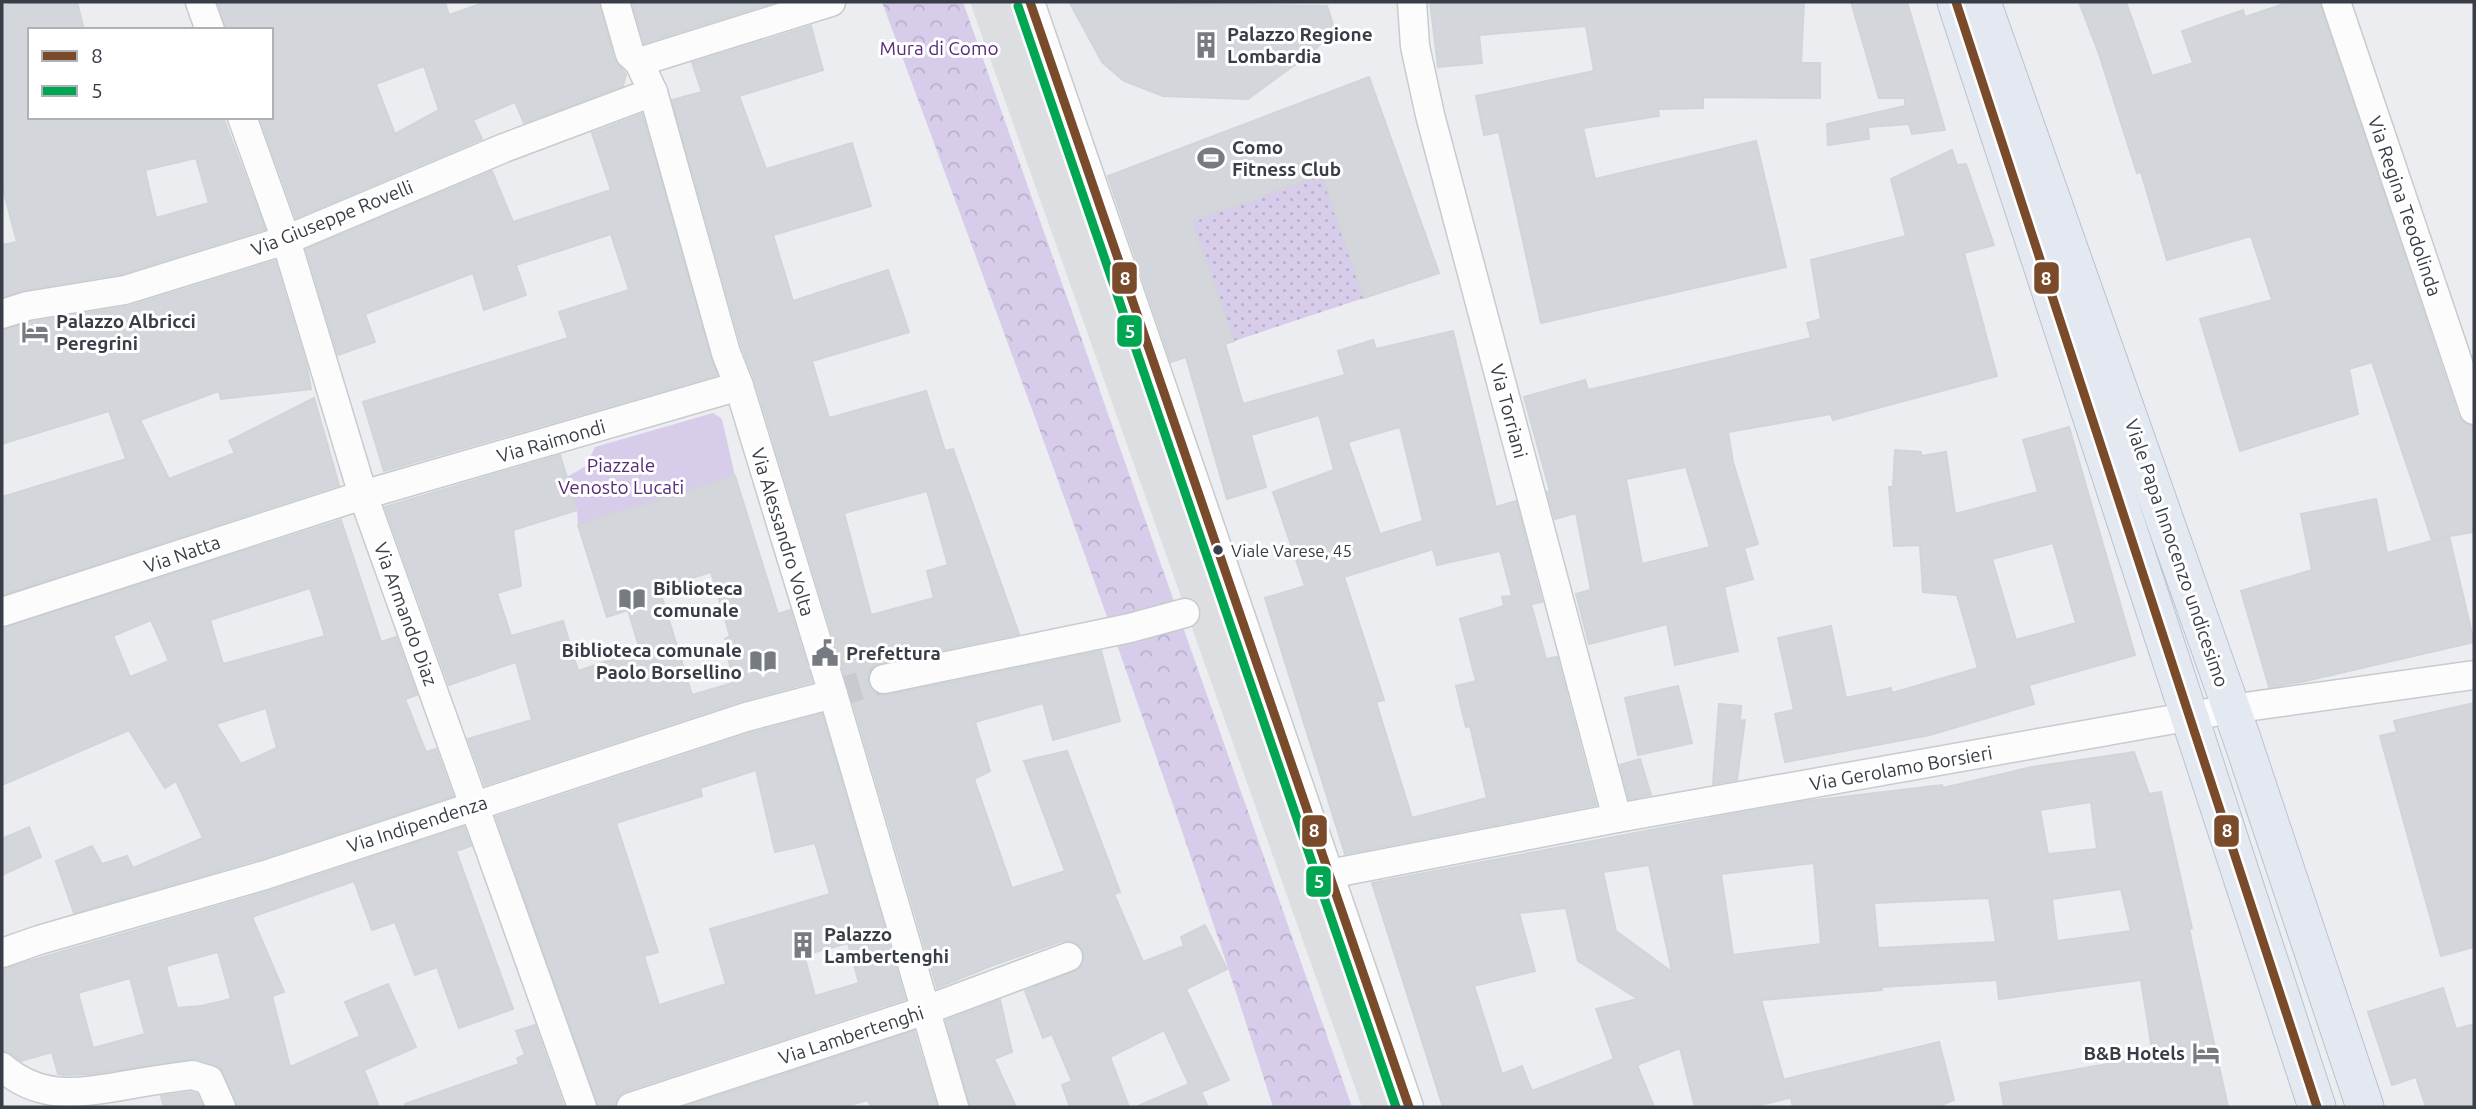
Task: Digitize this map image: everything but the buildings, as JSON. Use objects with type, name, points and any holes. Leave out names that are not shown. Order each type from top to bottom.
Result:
[{"type":"main road","name":"Viale Papa Innocenzo undicesimo","points":[[1956,2],[2317,1107]]},
{"type":"main road","name":"Viale Papa Innocenzo undicesimo","points":[[1982,2],[2231,709],[2365,1107]]},
{"type":"street","points":[[200,2],[209,28]]},
{"type":"street","name":"Via Alessandro Volta","points":[[615,2],[630,54],[639,62],[653,92],[726,353],[739,386],[833,694],[954,1107]]},
{"type":"street","points":[[639,62],[831,2]]},
{"type":"street","points":[[1030,2],[1409,1107]]},
{"type":"street","name":"Via Torriani","points":[[1412,2],[1415,46],[1430,116],[1617,818]]},
{"type":"street","name":"Via Regina Teodolinda","points":[[2336,2],[2474,410]]},
{"type":"street","name":"Via Giuseppe Rovelli","points":[[2,314],[27,306],[125,290],[286,240],[504,148],[653,92]]},
{"type":"street","name":"Via Armando Diaz","points":[[243,119],[286,240],[363,495],[582,1107]]},
{"type":"street","name":"Via Raimondi","points":[[363,495],[739,386]]},
{"type":"street","name":"Via Natta","points":[[2,612],[363,495]]},
{"type":"street","points":[[884,679],[1130,628],[1185,613]]},
{"type":"street","name":"Via Gerolamo Borsieri","points":[[1329,874],[1617,818],[2231,709],[2474,675]]},
{"type":"street","name":"Via Indipendenza","points":[[2,953],[38,940],[265,875],[474,804],[746,717],[833,694]]},
{"type":"street","name":"Via Lambertenghi","points":[[631,1107],[926,1010],[1068,957]]},
{"type":"street","points":[[2,1067],[15,1079],[50,1092],[81,1093],[192,1075],[209,1080],[221,1107]]},
{"type":"green space","name":"Mura di Como","points":[[882,2],[963,2],[1352,1107],[1273,1107],[1133,690]]},
{"type":"green space","points":[[1322,175],[1364,298],[1234,341],[1192,221]]},
{"type":"green space","name":"Piazzale Venosto Lucati","points":[[713,413],[722,419],[735,476],[578,525],[577,510],[567,477],[586,466],[595,447]]},
{"type":"shaded area","points":[[970,2],[1017,2],[1398,1107],[1362,1107]]},
{"type":"tunnel","points":[[833,694],[884,679]]},
{"type":"transit line","name":"8","points":[[1030,2],[1409,1107]]},
{"type":"transit line","name":"8","points":[[1956,2],[2317,1107]]},
{"type":"transit line","name":"5","points":[[1018,6],[1396,1107]]},
{"type":"place","name":"Palazzo Regione Lombardia","points":[[1206,45]]},
{"type":"place","name":"Como Fitness Club","points":[[1211,158]]},
{"type":"place","name":"Palazzo Albricci Peregrini","points":[[35,332]]},
{"type":"place","name":"Viale Varese, 45","points":[[1218,550]]},
{"type":"place","name":"Biblioteca comunale","points":[[632,599]]},
{"type":"place","name":"Prefettura","points":[[825,653]]},
{"type":"place","name":"Biblioteca comunale Paolo Borsellino","points":[[763,661]]},
{"type":"place","name":"Palazzo Lambertenghi","points":[[803,945]]},
{"type":"place","name":"B&B Hotels","points":[[2206,1053]]}]
